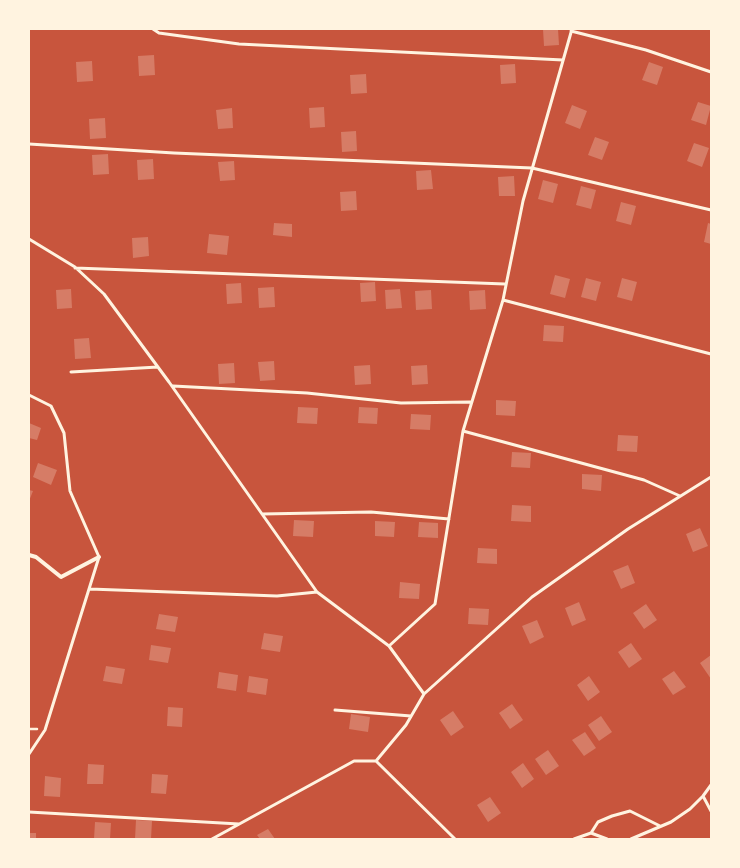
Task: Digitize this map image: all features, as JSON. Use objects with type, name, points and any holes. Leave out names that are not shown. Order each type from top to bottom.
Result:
[{"type":"street","points":[[29,555],[36,557],[61,577],[99,557]]},
{"type":"lane","points":[[153,29],[159,33],[239,44],[563,60]]},
{"type":"lane","points":[[389,646],[435,604],[463,431],[470,402],[503,300],[505,284],[523,201],[571,30],[646,50],[711,72]]},
{"type":"lane","points":[[29,144],[174,153],[532,168],[711,210]]},
{"type":"lane","points":[[29,239],[75,268],[104,294],[172,386],[317,592],[389,646],[424,694]]},
{"type":"lane","points":[[75,268],[505,284]]},
{"type":"lane","points":[[503,300],[711,354]]},
{"type":"lane","points":[[71,372],[158,367]]},
{"type":"lane","points":[[172,386],[307,393],[401,403],[470,402]]},
{"type":"lane","points":[[29,395],[51,406],[64,433],[70,491],[99,557],[45,730],[29,754]]},
{"type":"lane","points":[[463,431],[644,480],[680,496]]},
{"type":"lane","points":[[376,761],[411,716],[424,694],[532,597],[628,529],[711,477]]},
{"type":"lane","points":[[262,514],[371,512],[449,519]]},
{"type":"lane","points":[[90,589],[277,596],[317,592]]},
{"type":"lane","points":[[335,710],[411,716]]},
{"type":"lane","points":[[212,839],[354,761],[376,761],[455,839]]},
{"type":"lane","points":[[632,839],[671,822],[704,796],[711,785]]},
{"type":"lane","points":[[704,796],[711,811]]},
{"type":"lane","points":[[574,839],[591,833],[598,822],[630,811],[660,826]]},
{"type":"lane","points":[[29,812],[238,824]]},
{"type":"lane","points":[[591,833],[607,839]]},
{"type":"building","points":[[543,29],[558,29],[559,45],[544,46]]},
{"type":"building","points":[[154,55],[155,75],[139,76],[138,56]]},
{"type":"building","points":[[92,61],[93,81],[77,82],[76,62]]},
{"type":"building","points":[[649,62],[663,67],[657,85],[642,80]]},
{"type":"building","points":[[515,64],[516,83],[501,84],[500,65]]},
{"type":"building","points":[[366,74],[367,93],[351,94],[350,75]]},
{"type":"building","points":[[698,102],[711,106],[706,125],[691,120]]},
{"type":"building","points":[[572,105],[587,111],[580,129],[565,123]]},
{"type":"building","points":[[324,107],[325,127],[310,128],[309,108]]},
{"type":"building","points":[[232,108],[233,128],[218,129],[216,110]]},
{"type":"building","points":[[105,118],[106,138],[90,139],[89,119]]},
{"type":"building","points":[[356,131],[357,151],[342,152],[341,132]]},
{"type":"building","points":[[595,137],[609,142],[602,160],[588,155]]},
{"type":"building","points":[[694,143],[709,148],[702,167],[687,161]]},
{"type":"building","points":[[108,154],[109,174],[93,175],[92,155]]},
{"type":"building","points":[[153,159],[154,179],[138,180],[137,160]]},
{"type":"building","points":[[234,161],[235,180],[220,181],[218,162]]},
{"type":"building","points":[[431,170],[433,189],[417,190],[416,171]]},
{"type":"building","points":[[514,176],[515,196],[499,196],[498,177]]},
{"type":"building","points":[[543,180],[558,184],[553,203],[538,199]]},
{"type":"building","points":[[581,186],[596,190],[591,209],[576,205]]},
{"type":"building","points":[[356,191],[357,210],[341,211],[340,192]]},
{"type":"building","points":[[621,202],[636,206],[631,225],[616,221]]},
{"type":"building","points":[[274,223],[292,224],[292,237],[273,235]]},
{"type":"building","points":[[708,223],[711,224],[711,244],[704,242]]},
{"type":"building","points":[[209,234],[229,236],[227,255],[207,253]]},
{"type":"building","points":[[148,237],[149,256],[133,258],[132,238]]},
{"type":"building","points":[[555,275],[570,279],[565,298],[550,294]]},
{"type":"building","points":[[586,278],[601,282],[596,301],[581,297]]},
{"type":"building","points":[[622,278],[637,282],[632,301],[617,297]]},
{"type":"building","points":[[375,282],[376,301],[361,302],[360,283]]},
{"type":"building","points":[[241,283],[242,303],[227,304],[226,284]]},
{"type":"building","points":[[274,287],[275,307],[259,308],[258,288]]},
{"type":"building","points":[[71,289],[72,308],[57,309],[56,290]]},
{"type":"building","points":[[400,289],[402,308],[386,309],[385,290]]},
{"type":"building","points":[[431,290],[432,309],[416,310],[415,291]]},
{"type":"building","points":[[485,290],[486,309],[470,310],[469,291]]},
{"type":"building","points":[[544,325],[564,326],[563,342],[543,341]]},
{"type":"building","points":[[89,338],[91,358],[75,359],[74,339]]},
{"type":"building","points":[[274,361],[275,380],[260,381],[258,362]]},
{"type":"building","points":[[234,363],[235,383],[219,384],[218,364]]},
{"type":"building","points":[[370,365],[371,384],[355,385],[354,366]]},
{"type":"building","points":[[427,365],[428,384],[412,385],[411,366]]},
{"type":"building","points":[[496,400],[516,401],[515,416],[496,415]]},
{"type":"building","points":[[298,407],[318,408],[317,424],[297,423]]},
{"type":"building","points":[[359,407],[378,408],[377,424],[358,423]]},
{"type":"building","points":[[411,414],[431,415],[430,430],[410,429]]},
{"type":"building","points":[[29,423],[41,428],[37,440],[29,438]]},
{"type":"building","points":[[618,435],[638,436],[637,452],[617,451]]},
{"type":"building","points":[[512,452],[531,453],[530,468],[511,467]]},
{"type":"building","points":[[38,463],[57,470],[51,485],[33,477]]},
{"type":"building","points":[[582,474],[602,475],[601,491],[582,489]]},
{"type":"building","points":[[29,490],[33,491],[29,501]]},
{"type":"building","points":[[512,505],[531,506],[531,522],[511,521]]},
{"type":"building","points":[[294,520],[314,521],[313,537],[293,536]]},
{"type":"building","points":[[375,521],[395,522],[394,537],[375,536]]},
{"type":"building","points":[[419,522],[438,523],[438,538],[418,537]]},
{"type":"building","points":[[700,528],[708,546],[693,552],[686,534]]},
{"type":"building","points":[[478,548],[497,549],[497,564],[477,563]]},
{"type":"building","points":[[628,565],[635,583],[621,589],[613,571]]},
{"type":"building","points":[[400,582],[420,584],[419,599],[399,598]]},
{"type":"building","points":[[579,602],[586,620],[572,626],[565,608]]},
{"type":"building","points":[[646,604],[657,620],[644,629],[633,613]]},
{"type":"building","points":[[469,608],[489,609],[488,625],[468,624]]},
{"type":"building","points":[[159,614],[178,617],[175,632],[156,629]]},
{"type":"building","points":[[537,620],[544,637],[530,644],[522,626]]},
{"type":"building","points":[[264,633],[283,636],[280,652],[261,649]]},
{"type":"building","points":[[631,643],[642,659],[629,668],[618,652]]},
{"type":"building","points":[[151,645],[171,648],[168,663],[149,660]]},
{"type":"building","points":[[711,655],[711,679],[700,663]]},
{"type":"building","points":[[106,666],[125,669],[122,684],[103,681]]},
{"type":"building","points":[[674,671],[686,687],[673,695],[662,679]]},
{"type":"building","points":[[219,672],[238,675],[236,691],[217,688]]},
{"type":"building","points":[[249,676],[268,679],[266,695],[247,692]]},
{"type":"building","points":[[589,676],[600,692],[588,701],[577,685]]},
{"type":"building","points":[[512,704],[523,720],[510,729],[499,713]]},
{"type":"building","points":[[168,707],[183,708],[182,727],[167,726]]},
{"type":"building","points":[[453,711],[464,727],[451,736],[440,720]]},
{"type":"building","points":[[351,714],[370,717],[368,732],[349,729]]},
{"type":"building","points":[[601,716],[612,732],[599,741],[588,725]]},
{"type":"building","points":[[585,732],[596,748],[584,756],[572,740]]},
{"type":"building","points":[[548,750],[559,766],[546,775],[535,759]]},
{"type":"building","points":[[523,763],[534,779],[522,788],[511,772]]},
{"type":"building","points":[[88,764],[104,765],[103,784],[87,784]]},
{"type":"building","points":[[152,774],[168,775],[166,794],[151,793]]},
{"type":"building","points":[[45,776],[61,778],[60,797],[44,796]]},
{"type":"building","points":[[490,797],[501,813],[488,822],[477,805]]},
{"type":"building","points":[[136,820],[152,821],[151,839],[135,839]]},
{"type":"building","points":[[95,822],[111,823],[110,839],[94,839]]},
{"type":"building","points":[[268,829],[275,839],[260,839],[257,835]]},
{"type":"building","points":[[29,833],[36,833],[36,839],[29,839]]}]
